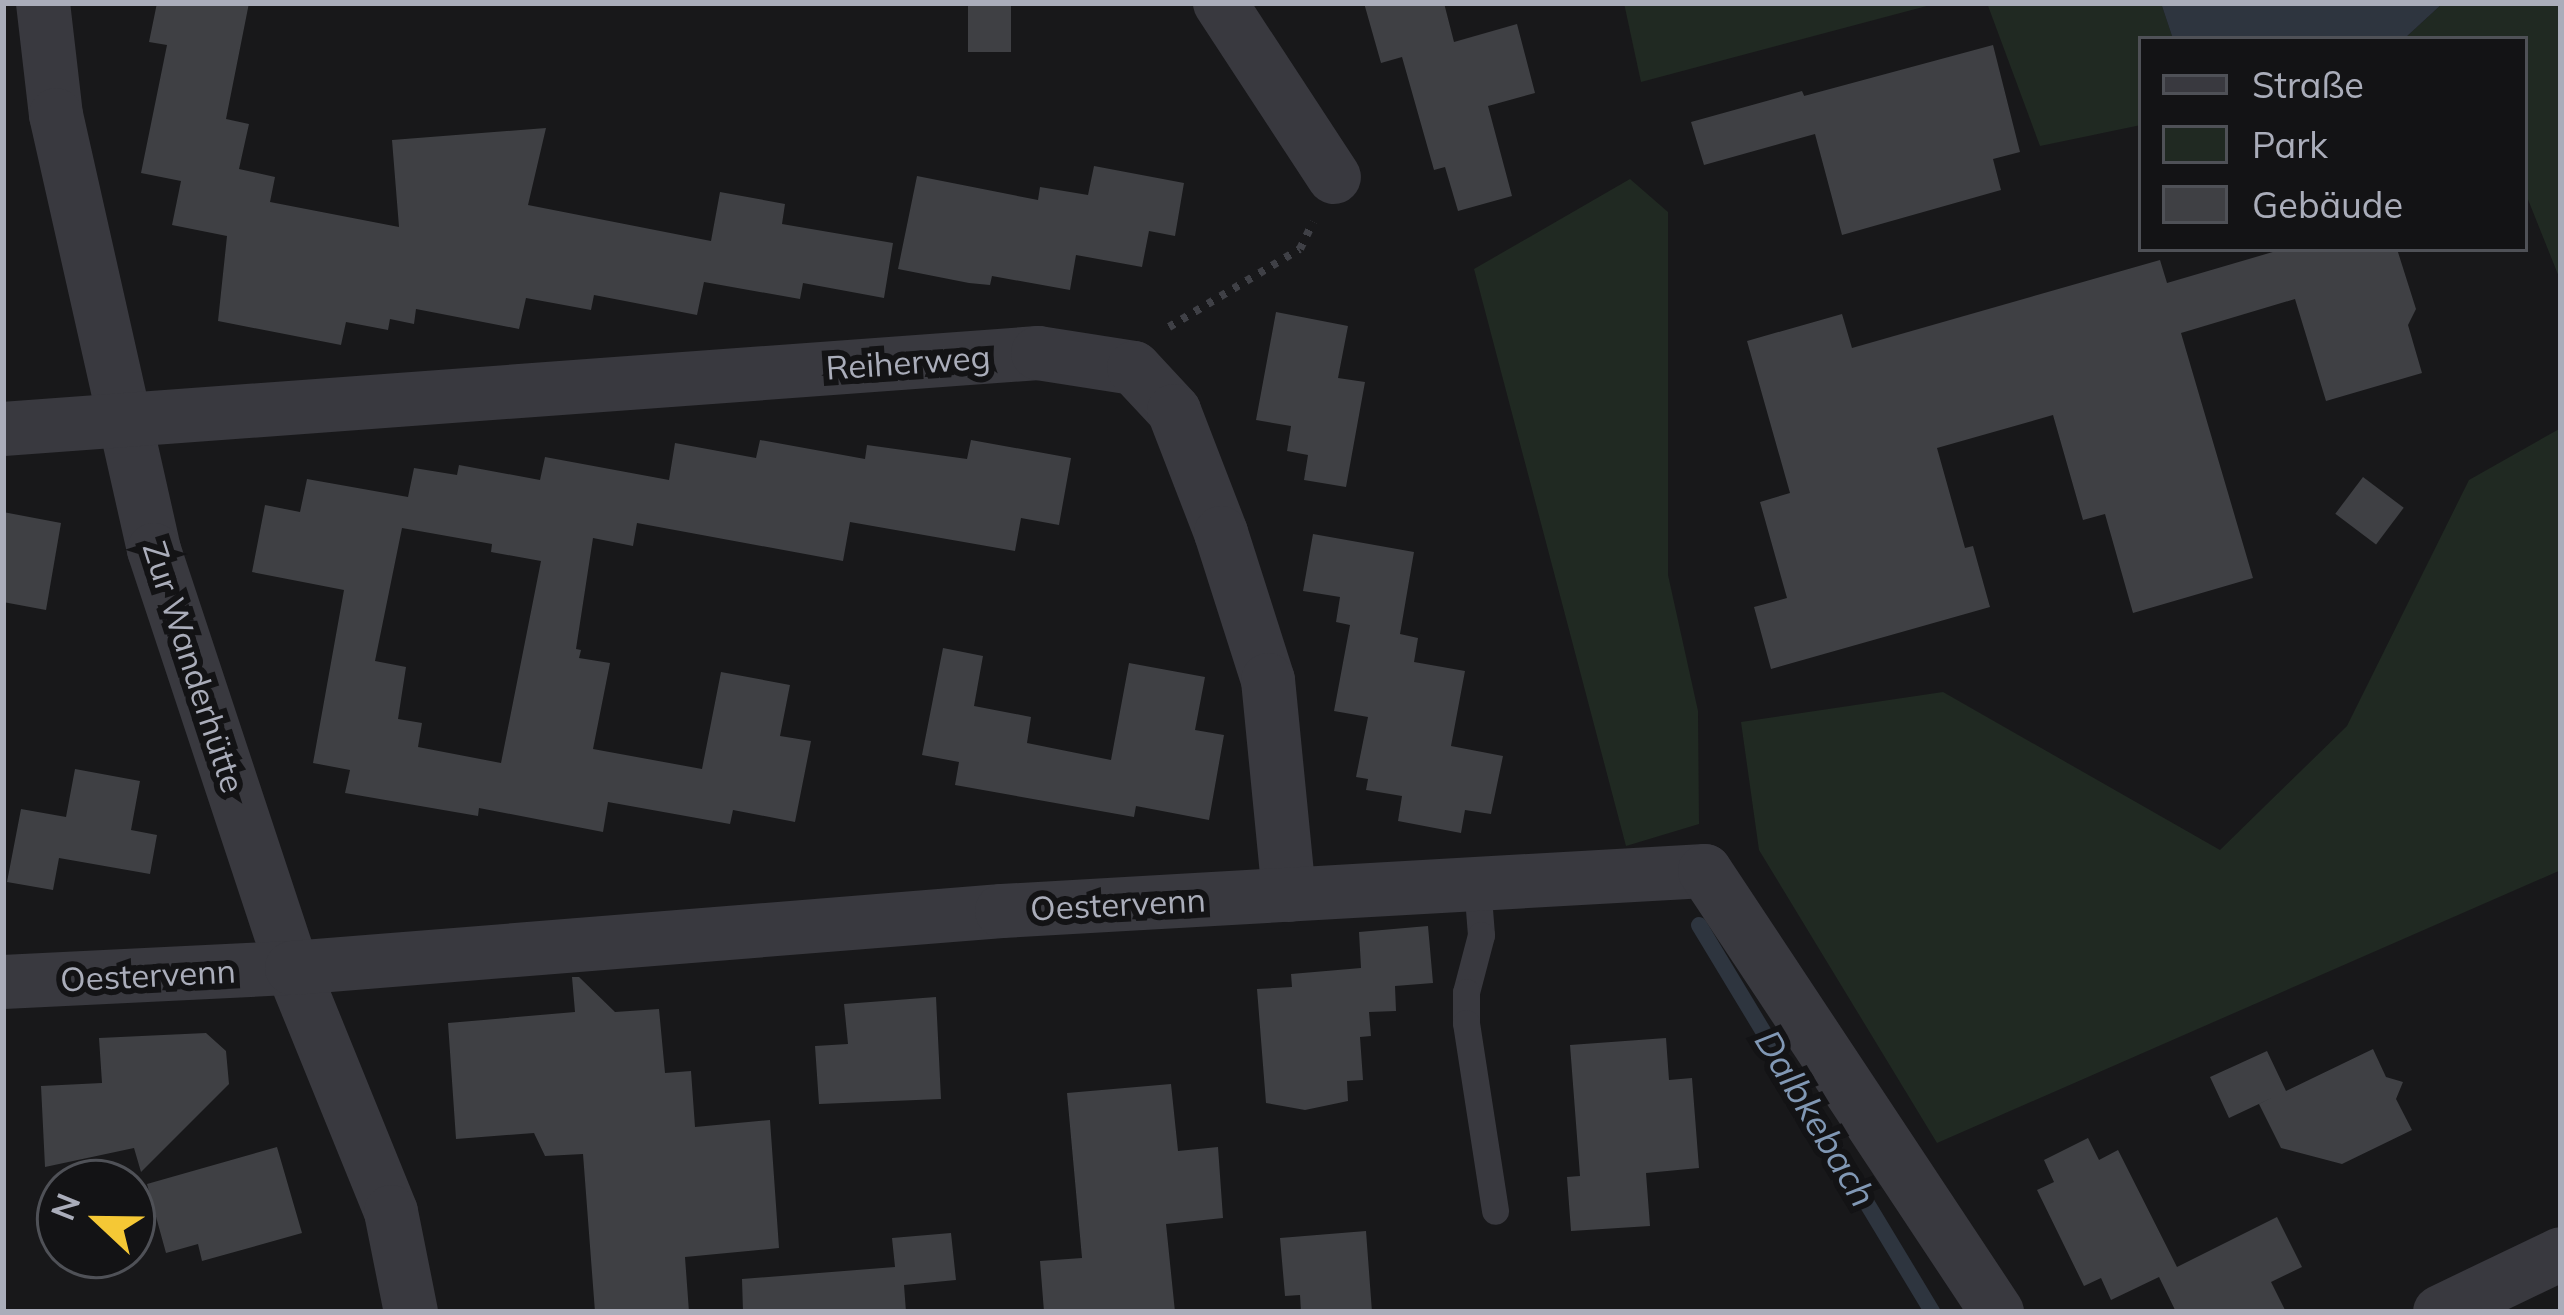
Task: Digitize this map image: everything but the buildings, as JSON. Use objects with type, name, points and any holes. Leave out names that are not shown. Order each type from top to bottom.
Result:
[{"type":"street","name":"Zur Wanderhütte","points":[[43,3],[56,115],[154,550],[292,968],[391,1212],[411,1312]]},
{"type":"street","points":[[1220,3],[1334,177]]},
{"type":"street","name":"Reiherweg","points":[[3,429],[1037,353],[1134,368]]},
{"type":"street","points":[[1134,368],[1174,411],[1268,680],[1289,895]]},
{"type":"street","name":"Oestervenn","points":[[3,982],[292,968],[1003,911],[1705,871],[1997,1312]]},
{"type":"street","points":[[2440,1312],[2561,1254]]},
{"type":"lane","points":[[1477,884],[1481,935],[1466,992],[1466,1023],[1495,1211]]},
{"type":"path","points":[[1134,368],[1168,328],[1300,249],[1334,177]]},
{"type":"green space","points":[[1624,3],[1938,3],[1641,82]]},
{"type":"green space","points":[[1987,3],[2161,3],[2172,36],[2138,36],[2138,126],[2040,146]]},
{"type":"green space","points":[[2443,3],[2561,3],[2561,282],[2528,200],[2528,36],[2407,36]]},
{"type":"green space","points":[[1630,179],[1668,212],[1668,575],[1698,711],[1699,824],[1626,846],[1474,269]]},
{"type":"green space","points":[[2561,428],[2561,870],[1937,1143],[1759,850],[1741,722],[1943,692],[2220,850],[2347,726],[2469,480]]},
{"type":"shaded area","points":[[2161,3],[2443,3],[2407,36],[2172,36]]},
{"type":"waterway","name":"Dalbkebach","points":[[1699,925],[1932,1312]]}]
